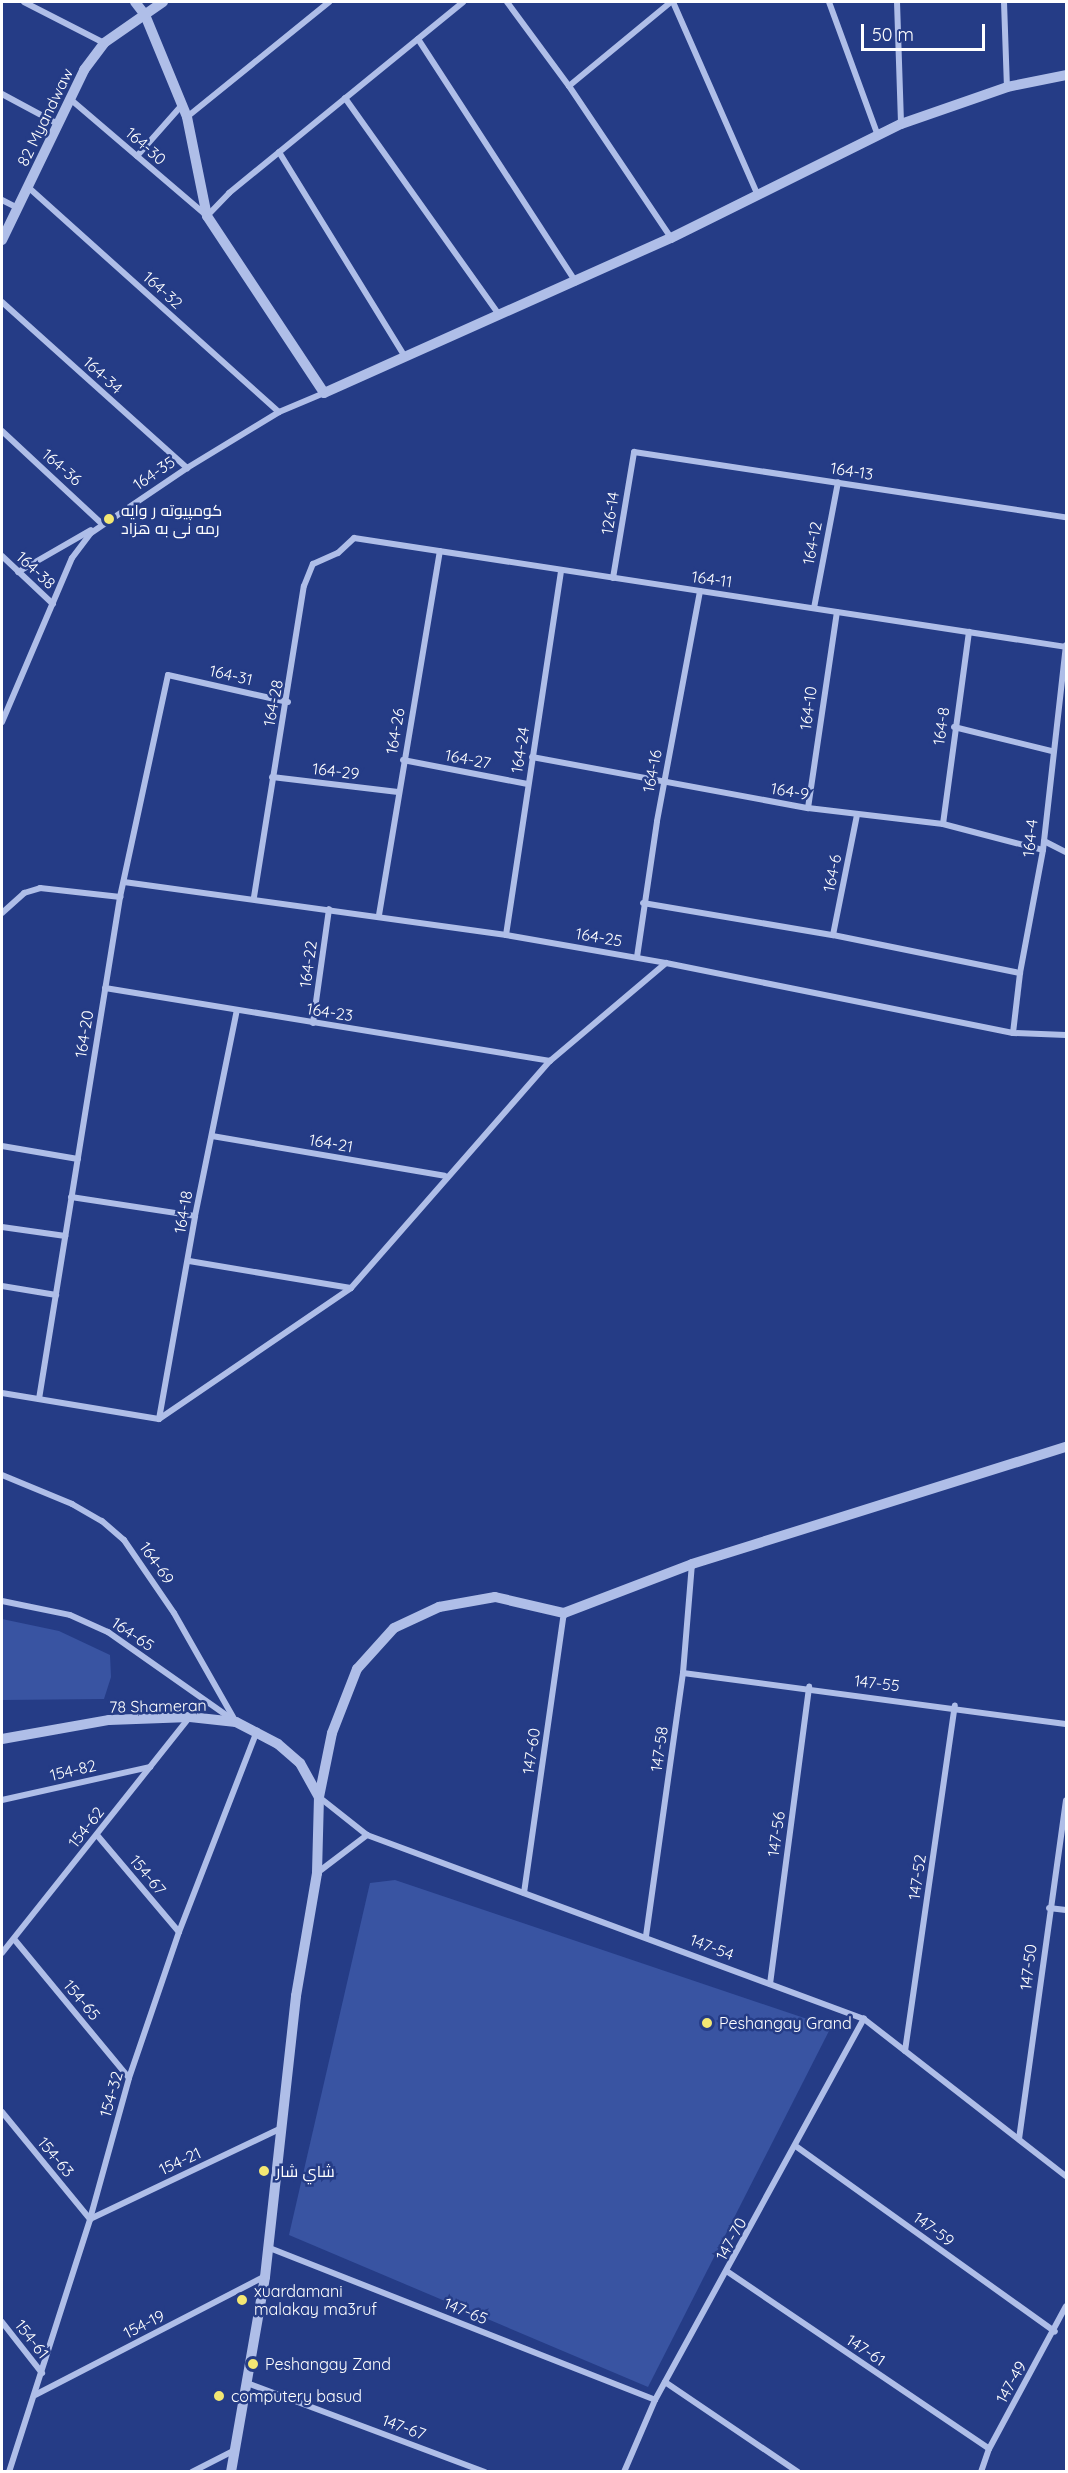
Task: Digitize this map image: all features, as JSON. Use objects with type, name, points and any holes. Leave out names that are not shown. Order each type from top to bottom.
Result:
[{"type":"street","points":[[24,2],[104,43]]},
{"type":"street","points":[[135,2],[145,15],[187,117],[207,216],[324,393],[671,238],[901,124],[1007,87],[1066,75]]},
{"type":"street","name":"82 Myandwaw","points":[[2,240],[68,97],[104,43],[163,2]]},
{"type":"street","points":[[187,117],[329,2]]},
{"type":"street","points":[[207,216],[279,152],[463,2]]},
{"type":"street","points":[[507,2],[569,86],[671,238]]},
{"type":"street","points":[[569,86],[672,2],[758,196]]},
{"type":"street","points":[[829,2],[878,136]]},
{"type":"street","points":[[897,2],[901,124]]},
{"type":"street","points":[[1004,2],[1007,87]]},
{"type":"street","points":[[418,39],[576,282]]},
{"type":"street","points":[[2,94],[56,123]]},
{"type":"street","name":"164-30","points":[[68,97],[207,216]]},
{"type":"street","points":[[345,98],[500,316]]},
{"type":"street","points":[[137,156],[182,104]]},
{"type":"street","points":[[279,152],[405,357]]},
{"type":"street","name":"164-32","points":[[28,187],[279,412]]},
{"type":"street","points":[[2,200],[18,208]]},
{"type":"street","name":"164-34","points":[[2,302],[187,468]]},
{"type":"street","name":"164-35","points":[[2,722],[72,558],[105,522],[187,468],[279,412],[324,393]]},
{"type":"street","name":"164-36","points":[[2,431],[105,522]]},
{"type":"street","name":"164-13","points":[[634,452],[1066,517]]},
{"type":"street","name":"126-14","points":[[613,578],[634,452]]},
{"type":"street","name":"164-12","points":[[813,608],[838,482]]},
{"type":"street","points":[[18,572],[105,522]]},
{"type":"street","name":"164-11","points":[[354,538],[1066,646]]},
{"type":"street","name":"164-28","points":[[254,897],[272,777],[288,702],[309,572],[320,558],[339,553],[354,538]]},
{"type":"street","name":"164-26","points":[[379,915],[403,760],[440,551]]},
{"type":"street","name":"164-38","points":[[2,556],[53,604]]},
{"type":"street","name":"164-24","points":[[506,934],[561,570]]},
{"type":"street","name":"164-16","points":[[637,957],[643,903],[700,591]]},
{"type":"street","name":"164-10","points":[[808,808],[837,612]]},
{"type":"street","name":"164-8","points":[[943,824],[954,727],[969,632]]},
{"type":"street","name":"164-4","points":[[1013,1033],[1020,973],[1044,850],[1052,751],[1063,710],[1066,646]]},
{"type":"street","name":"164-31","points":[[168,675],[288,702]]},
{"type":"street","name":"164-20","points":[[39,1399],[120,897],[168,675]]},
{"type":"street","points":[[954,727],[1052,751]]},
{"type":"street","name":"164-9","points":[[532,757],[857,816],[943,824],[1044,850]]},
{"type":"street","name":"164-27","points":[[403,760],[528,784]]},
{"type":"street","name":"164-29","points":[[272,777],[398,792]]},
{"type":"street","name":"164-6","points":[[833,935],[857,816]]},
{"type":"street","points":[[1044,841],[1066,852]]},
{"type":"street","name":"164-25","points":[[124,882],[254,897],[506,934],[637,957],[1013,1033],[1066,1035]]},
{"type":"street","points":[[2,912],[24,893],[40,888],[120,897]]},
{"type":"street","points":[[643,903],[833,935],[1020,973]]},
{"type":"street","name":"164-22","points":[[313,1023],[329,909]]},
{"type":"street","points":[[2,1393],[159,1419],[351,1288],[445,1176],[550,1061],[666,963]]},
{"type":"street","name":"164-23","points":[[105,988],[550,1061]]},
{"type":"street","name":"164-18","points":[[159,1419],[189,1261],[195,1216],[237,1010]]},
{"type":"street","name":"164-21","points":[[212,1136],[445,1176]]},
{"type":"street","points":[[2,1146],[78,1159]]},
{"type":"street","points":[[71,1197],[195,1216]]},
{"type":"street","points":[[2,1227],[65,1236]]},
{"type":"street","points":[[189,1261],[351,1288]]},
{"type":"street","points":[[2,1286],[56,1294]]},
{"type":"street","points":[[231,2472],[265,2277],[266,2246],[282,2128],[296,1996],[317,1873],[319,1797],[332,1733],[357,1669],[394,1628],[439,1607],[495,1597],[564,1613],[692,1564],[1066,1447]]},
{"type":"street","name":"164-69","points":[[2,1475],[72,1504],[102,1521],[124,1540],[147,1569],[236,1722]]},
{"type":"street","name":"147-58","points":[[646,1936],[683,1673],[692,1564]]},
{"type":"street","name":"164-65","points":[[2,1601],[70,1615],[108,1632],[236,1722]]},
{"type":"street","name":"147-60","points":[[524,1893],[564,1613]]},
{"type":"street","name":"147-55","points":[[683,1673],[955,1706],[1066,1724]]},
{"type":"street","name":"147-56","points":[[770,1984],[809,1687]]},
{"type":"street","name":"147-52","points":[[905,2051],[955,1706]]},
{"type":"street","name":"78 Shameran","points":[[2,1739],[109,1720],[190,1717],[236,1722],[257,1731],[300,1763],[319,1797]]},
{"type":"street","name":"154-62","points":[[2,1953],[190,1717]]},
{"type":"street","name":"154-32","points":[[9,2472],[90,2219],[129,2078],[179,1932],[257,1731]]},
{"type":"street","name":"154-82","points":[[2,1800],[150,1767]]},
{"type":"street","name":"147-54","points":[[319,1797],[367,1835],[646,1936],[864,2019],[1066,2176]]},
{"type":"street","name":"147-50","points":[[1019,2139],[1049,1908],[1066,1800]]},
{"type":"street","name":"154-67","points":[[97,1835],[179,1932]]},
{"type":"street","points":[[317,1873],[367,1835]]},
{"type":"street","points":[[1049,1908],[1066,1910]]},
{"type":"street","name":"154-65","points":[[14,1939],[129,2078]]},
{"type":"street","name":"147-70","points":[[624,2472],[655,2400],[797,2147],[864,2019]]},
{"type":"street","name":"154-63","points":[[2,2112],[90,2219]]},
{"type":"street","name":"154-21","points":[[90,2219],[282,2128]]},
{"type":"street","name":"147-59","points":[[797,2147],[1055,2332]]},
{"type":"street","name":"147-65","points":[[266,2246],[655,2400]]},
{"type":"street","name":"147-61","points":[[728,2272],[989,2449]]},
{"type":"street","name":"154-19","points":[[34,2395],[265,2277]]},
{"type":"street","name":"147-49","points":[[981,2472],[989,2449],[1055,2332],[1066,2306]]},
{"type":"street","name":"154-61","points":[[2,2322],[42,2373]]},
{"type":"street","points":[[665,2382],[798,2472]]},
{"type":"street","name":"147-67","points":[[247,2383],[485,2472]]},
{"type":"street","points":[[192,2472],[235,2450]]},
{"type":"shaded area","points":[[2,1619],[59,1631],[110,1655],[111,1677],[104,1699],[2,1700]]},
{"type":"shaded area","points":[[395,1880],[831,2027],[648,2387],[289,2235],[370,1883]]},
{"type":"place","name":"کومپیوته ر وایه رمه نی به هزاد","points":[[109,519]]},
{"type":"place","name":"Peshangay Grand","points":[[707,2023]]},
{"type":"place","name":"شاي شار","points":[[264,2171]]},
{"type":"place","name":"xuardamani malakay ma3ruf","points":[[242,2300]]},
{"type":"place","name":"Peshangay Zand","points":[[253,2364]]},
{"type":"place","name":"computery basud","points":[[219,2396]]}]
